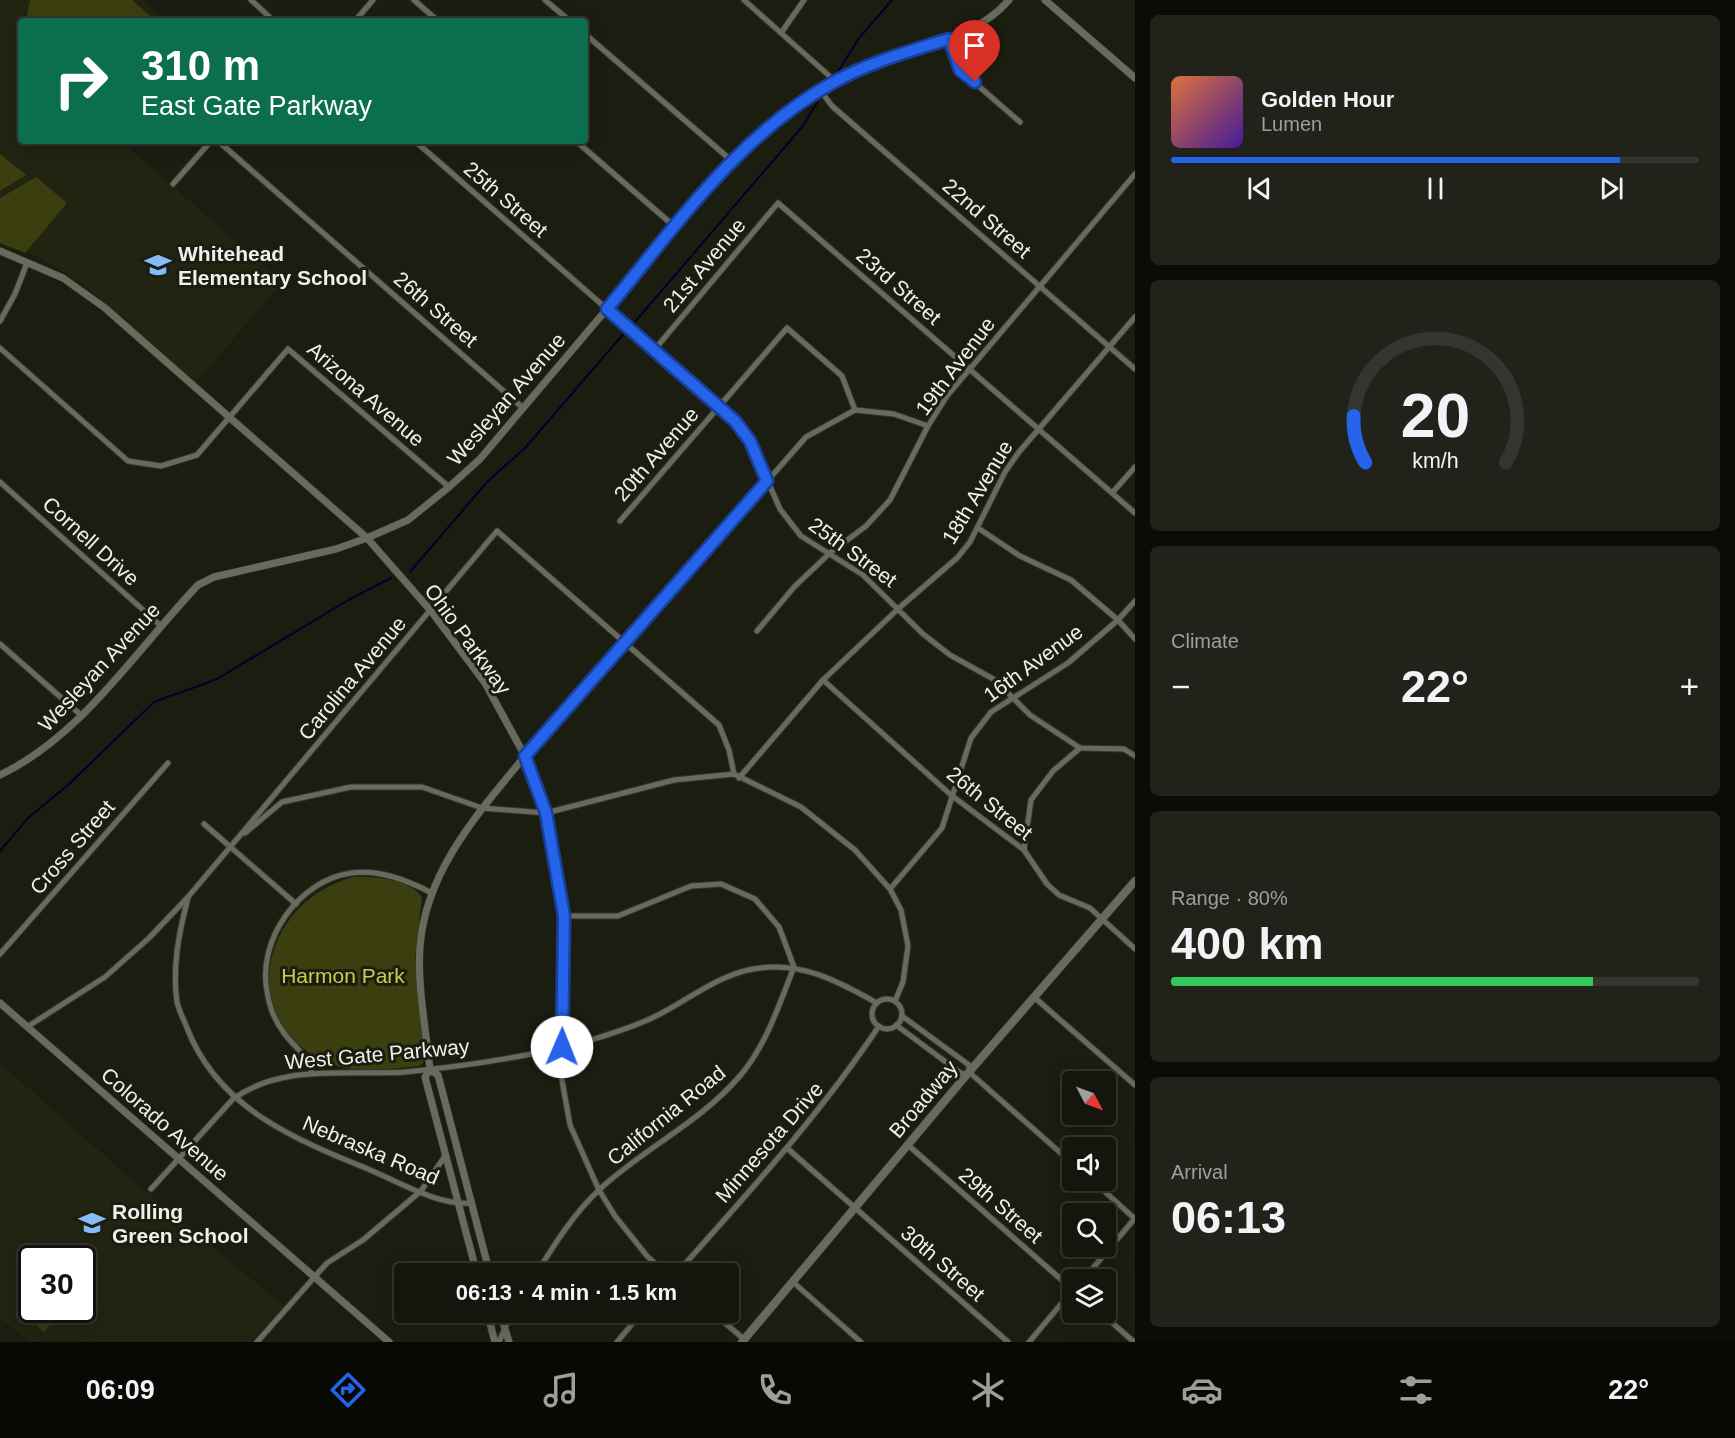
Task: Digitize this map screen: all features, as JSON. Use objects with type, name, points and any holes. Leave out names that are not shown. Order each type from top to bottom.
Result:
[{"type":"main road","name":"Broadway","points":[[743,1341],[969,1072],[1135,881]]},
{"type":"street","points":[[251,0],[271,18]]},
{"type":"street","points":[[358,18],[373,0]]},
{"type":"street","points":[[414,0],[435,18]]},
{"type":"street","points":[[545,0],[566,18]]},
{"type":"street","points":[[744,0],[835,81]]},
{"type":"street","points":[[781,33],[804,0]]},
{"type":"street","name":"Wesleyan Avenue","points":[[0,775],[34,757],[56,741],[82,716],[160,625],[198,585],[214,577],[336,549],[408,520],[480,459],[732,161],[770,127],[835,81],[868,65],[949,39],[980,26],[1009,0]]},
{"type":"street","points":[[1046,0],[1135,78]]},
{"type":"street","points":[[588,37],[732,161]]},
{"type":"street","points":[[949,39],[960,70],[1020,122]]},
{"type":"street","name":"22nd Street","points":[[820,90],[832,106],[1135,369]]},
{"type":"street","points":[[172,184],[208,144]]},
{"type":"street","name":"26th Street","points":[[221,144],[523,408]]},
{"type":"street","name":"25th Street","points":[[418,144],[720,406],[750,441],[767,481],[790,524],[801,536],[863,575],[923,634],[941,648],[995,680],[1030,715],[1080,748]]},
{"type":"street","points":[[579,144],[675,227]]},
{"type":"street","name":"19th Avenue","points":[[757,631],[795,586],[830,553],[866,526],[890,500],[928,426],[947,396],[1135,174]]},
{"type":"street","points":[[1128,182],[1135,187]]},
{"type":"street","name":"21st Avenue","points":[[655,349],[778,203]]},
{"type":"street","name":"23rd Street","points":[[778,203],[1135,513]]},
{"type":"street","name":"Ohio Parkway","points":[[0,251],[63,278],[105,309],[367,538],[431,612],[485,683],[525,756],[546,813],[564,916],[560,1069],[570,1125],[599,1190],[641,1248],[656,1263]]},
{"type":"street","points":[[0,321],[15,294],[27,263]]},
{"type":"street","name":"18th Avenue","points":[[737,776],[823,680],[899,608],[957,558],[978,528],[1005,472],[1038,429],[1135,317]]},
{"type":"street","name":"20th Avenue","points":[[620,521],[788,328],[842,376],[855,410]]},
{"type":"street","points":[[0,348],[128,461],[161,466],[197,455],[231,418]]},
{"type":"street","name":"Arizona Avenue","points":[[231,418],[288,349],[449,487]]},
{"type":"street","points":[[474,1263],[425,1077],[430,1070],[420,955],[430,892],[482,808],[525,756],[806,437],[855,410],[894,414],[928,426]]},
{"type":"street","points":[[1112,494],[1135,466]]},
{"type":"street","name":"Cornell Drive","points":[[0,482],[160,625]]},
{"type":"street","points":[[978,528],[1020,556],[1071,580],[1119,620],[1135,639]]},
{"type":"street","name":"Carolina Avenue","points":[[27,1027],[105,977],[149,938],[188,897],[431,612],[497,531],[624,645]]},
{"type":"street","name":"16th Avenue","points":[[890,889],[942,828],[971,738],[991,712],[1012,696],[1068,663],[1119,620],[1135,601]]},
{"type":"street","points":[[0,644],[82,716]]},
{"type":"street","points":[[624,645],[719,725],[737,776]]},
{"type":"street","name":"26th Street","points":[[823,680],[951,795],[1024,850],[1047,884],[1059,895],[1090,908],[1135,949]]},
{"type":"street","points":[[1024,850],[1032,800],[1053,771],[1080,748],[1124,749],[1135,756]]},
{"type":"street","name":"Cross Street","points":[[0,954],[168,763]]},
{"type":"street","points":[[231,846],[282,802],[351,786],[422,787],[482,808],[546,813],[674,780],[737,776],[801,807],[855,850],[890,889],[901,909],[908,946],[903,982],[895,1000]]},
{"type":"street","points":[[204,824],[296,904]]},
{"type":"street","points":[[312,1073],[307,1059],[279,1025],[266,987],[265,969],[272,939],[279,925],[296,904],[323,883],[351,873],[389,875],[430,892]]},
{"type":"street","points":[[564,916],[618,916],[691,886],[721,884],[755,899],[779,927],[794,967]]},
{"type":"street","name":"Nebraska Road","points":[[188,897],[178,936],[177,1004],[197,1055],[233,1099],[306,1144],[421,1191],[458,1204],[472,1203]]},
{"type":"street","name":"West Gate Parkway","points":[[151,1189],[233,1099],[246,1089],[264,1083],[312,1073],[430,1070],[562,1047],[651,1018],[717,981],[753,969],[794,967],[838,981],[877,1003]]},
{"type":"street","name":"California Road","points":[[543,1263],[555,1244],[599,1190],[712,1104],[739,1077],[760,1047],[794,967]]},
{"type":"street","points":[[1035,998],[1135,1086]]},
{"type":"street","points":[[886,999],[895,1000],[901,1007],[902,1016],[896,1025],[889,1029],[879,1026],[872,1015],[877,1003],[886,999]]},
{"type":"street","name":"Colorado Avenue","points":[[0,1002],[389,1342]]},
{"type":"street","points":[[902,1016],[969,1065],[969,1072],[1062,1154]]},
{"type":"street","points":[[896,1025],[962,1074],[969,1072]]},
{"type":"street","name":"Minnesota Drive","points":[[686,1263],[788,1149],[840,1085],[879,1026]]},
{"type":"street","points":[[430,1070],[438,1075],[487,1263]]},
{"type":"street","name":"29th Street","points":[[908,1145],[1062,1281]]},
{"type":"street","name":"30th Street","points":[[788,1149],[1008,1342]]},
{"type":"street","points":[[257,1342],[327,1263],[381,1226],[421,1191],[445,1156]]},
{"type":"street","points":[[1092,1269],[1135,1218],[1104,1191]]},
{"type":"street","points":[[793,1282],[861,1342]]},
{"type":"street","points":[[1029,1342],[1062,1302]]},
{"type":"street","points":[[491,1323],[497,1342]]},
{"type":"street","points":[[503,1323],[509,1342]]},
{"type":"street","points":[[497,1342],[506,1323]]},
{"type":"street","points":[[617,1342],[633,1323]]},
{"type":"street","points":[[724,1323],[743,1341]]},
{"type":"street","points":[[1112,1323],[1134,1342]]},
{"type":"shaded area","name":"Whitehead Elementary School","points":[[0,0],[142,0],[163,18],[18,18],[18,144],[128,144],[126,146],[283,282],[196,382],[87,287],[41,258],[0,244]]},
{"type":"shaded area","name":"Rolling Green School","points":[[0,1063],[140,1187],[284,1306],[251,1342],[29,1342],[0,1318]]},
{"type":"green space","points":[[30,0],[132,0],[153,18],[27,18]]},
{"type":"green space","points":[[0,154],[26,175],[0,191]]},
{"type":"green space","points":[[36,177],[67,203],[25,253],[0,243],[0,198]]},
{"type":"green space","name":"Harmon Park","points":[[354,877],[381,878],[400,882],[422,897],[415,957],[425,1056],[423,1063],[419,1066],[359,1070],[335,1065],[324,1061],[296,1042],[278,1018],[270,990],[271,962],[280,934],[298,910],[323,890]]},
{"type":"green space","points":[[34,1323],[52,1323],[44,1332]]},
{"type":"waterway","points":[[839,70],[859,38],[892,0]]},
{"type":"waterway","points":[[634,323],[802,127],[817,103]]},
{"type":"waterway","points":[[410,572],[487,482],[525,448],[626,331]]},
{"type":"waterway","points":[[0,851],[28,818],[68,785],[154,702],[217,679],[350,599],[391,578]]},
{"type":"place","name":"Whitehead Elementary School","points":[[158,265]]},
{"type":"place","name":"Rolling Green School","points":[[92,1223]]},
{"type":"route","points":[[562,1047],[564,916],[546,813],[525,756],[767,481],[750,441],[735,421],[607,309],[732,161],[770,127],[820,90],[868,65],[949,39],[960,70],[975,82]]}]
